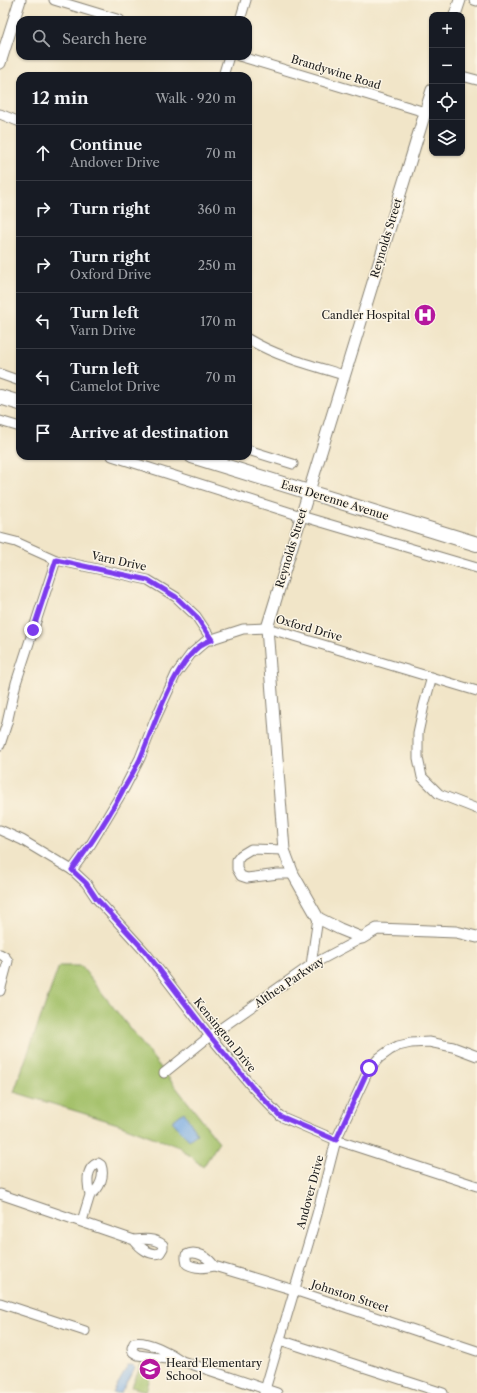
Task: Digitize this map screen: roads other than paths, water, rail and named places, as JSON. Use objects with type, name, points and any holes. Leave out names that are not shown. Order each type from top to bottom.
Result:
[{"type":"highway","points":[[0,397],[16,402]]},
{"type":"highway","name":"East Derenne Avenue","points":[[205,460],[477,544]]},
{"type":"street","points":[[0,63],[20,0]]},
{"type":"street","points":[[54,0],[107,16]]},
{"type":"street","points":[[241,16],[246,0]]},
{"type":"street","points":[[456,12],[460,0]]},
{"type":"street","points":[[224,72],[228,60]]},
{"type":"street","name":"Brandywine Road","points":[[252,60],[425,112]]},
{"type":"street","points":[[465,77],[477,80]]},
{"type":"street","name":"Reynolds Street","points":[[318,918],[293,874],[284,850],[267,628],[429,99]]},
{"type":"street","points":[[0,114],[16,120]]},
{"type":"street","points":[[252,341],[285,357],[344,375]]},
{"type":"street","points":[[0,374],[16,379]]},
{"type":"street","points":[[0,421],[16,426]]},
{"type":"street","points":[[252,451],[293,464]]},
{"type":"street","points":[[125,460],[301,516],[477,568]]},
{"type":"street","name":"Varn Drive","points":[[0,538],[16,542],[56,560],[148,580],[176,597],[196,616],[212,640]]},
{"type":"street","points":[[0,745],[16,684],[56,560]]},
{"type":"street","name":"Oxford Drive","points":[[72,870],[91,844],[124,789],[140,758],[176,674],[191,654],[206,641],[242,629],[267,628],[477,691]]},
{"type":"street","points":[[432,677],[418,733],[418,758],[422,777],[438,794],[477,809]]},
{"type":"street","name":"Kensington Drive","points":[[0,830],[22,840],[72,870],[86,883],[96,898],[146,952],[210,1036],[253,1088],[280,1116],[336,1140],[477,1186]]},
{"type":"street","points":[[284,850],[251,849],[241,855],[237,860],[237,869],[241,876],[247,878],[278,874],[293,874]]},
{"type":"street","points":[[311,965],[318,918],[362,938]]},
{"type":"street","name":"Althea Parkway","points":[[164,1073],[210,1036],[311,965],[377,929],[456,932],[477,937]]},
{"type":"street","points":[[0,954],[8,961],[0,990]]},
{"type":"street","name":"Andover Drive","points":[[265,1391],[317,1214],[336,1140],[369,1068],[379,1058],[398,1046],[429,1042],[453,1046],[477,1056]]},
{"type":"street","points":[[0,1194],[134,1240]]},
{"type":"street","points":[[82,1222],[90,1194]]},
{"type":"street","name":"Johnston Street","points":[[214,1266],[294,1290],[477,1351]]},
{"type":"street","points":[[0,1302],[85,1331]]},
{"type":"street","points":[[280,1340],[443,1393]]},
{"type":"street","points":[[182,1361],[265,1391],[277,1393]]},
{"type":"water","points":[[184,1112],[197,1134],[189,1140],[172,1121]]},
{"type":"water","points":[[128,1366],[133,1366],[135,1368],[130,1378],[121,1393],[113,1393]]},
{"type":"place","name":"Candler Hospital","points":[[425,315]]},
{"type":"place","name":"Heard Elementary School","points":[[150,1369]]}]
